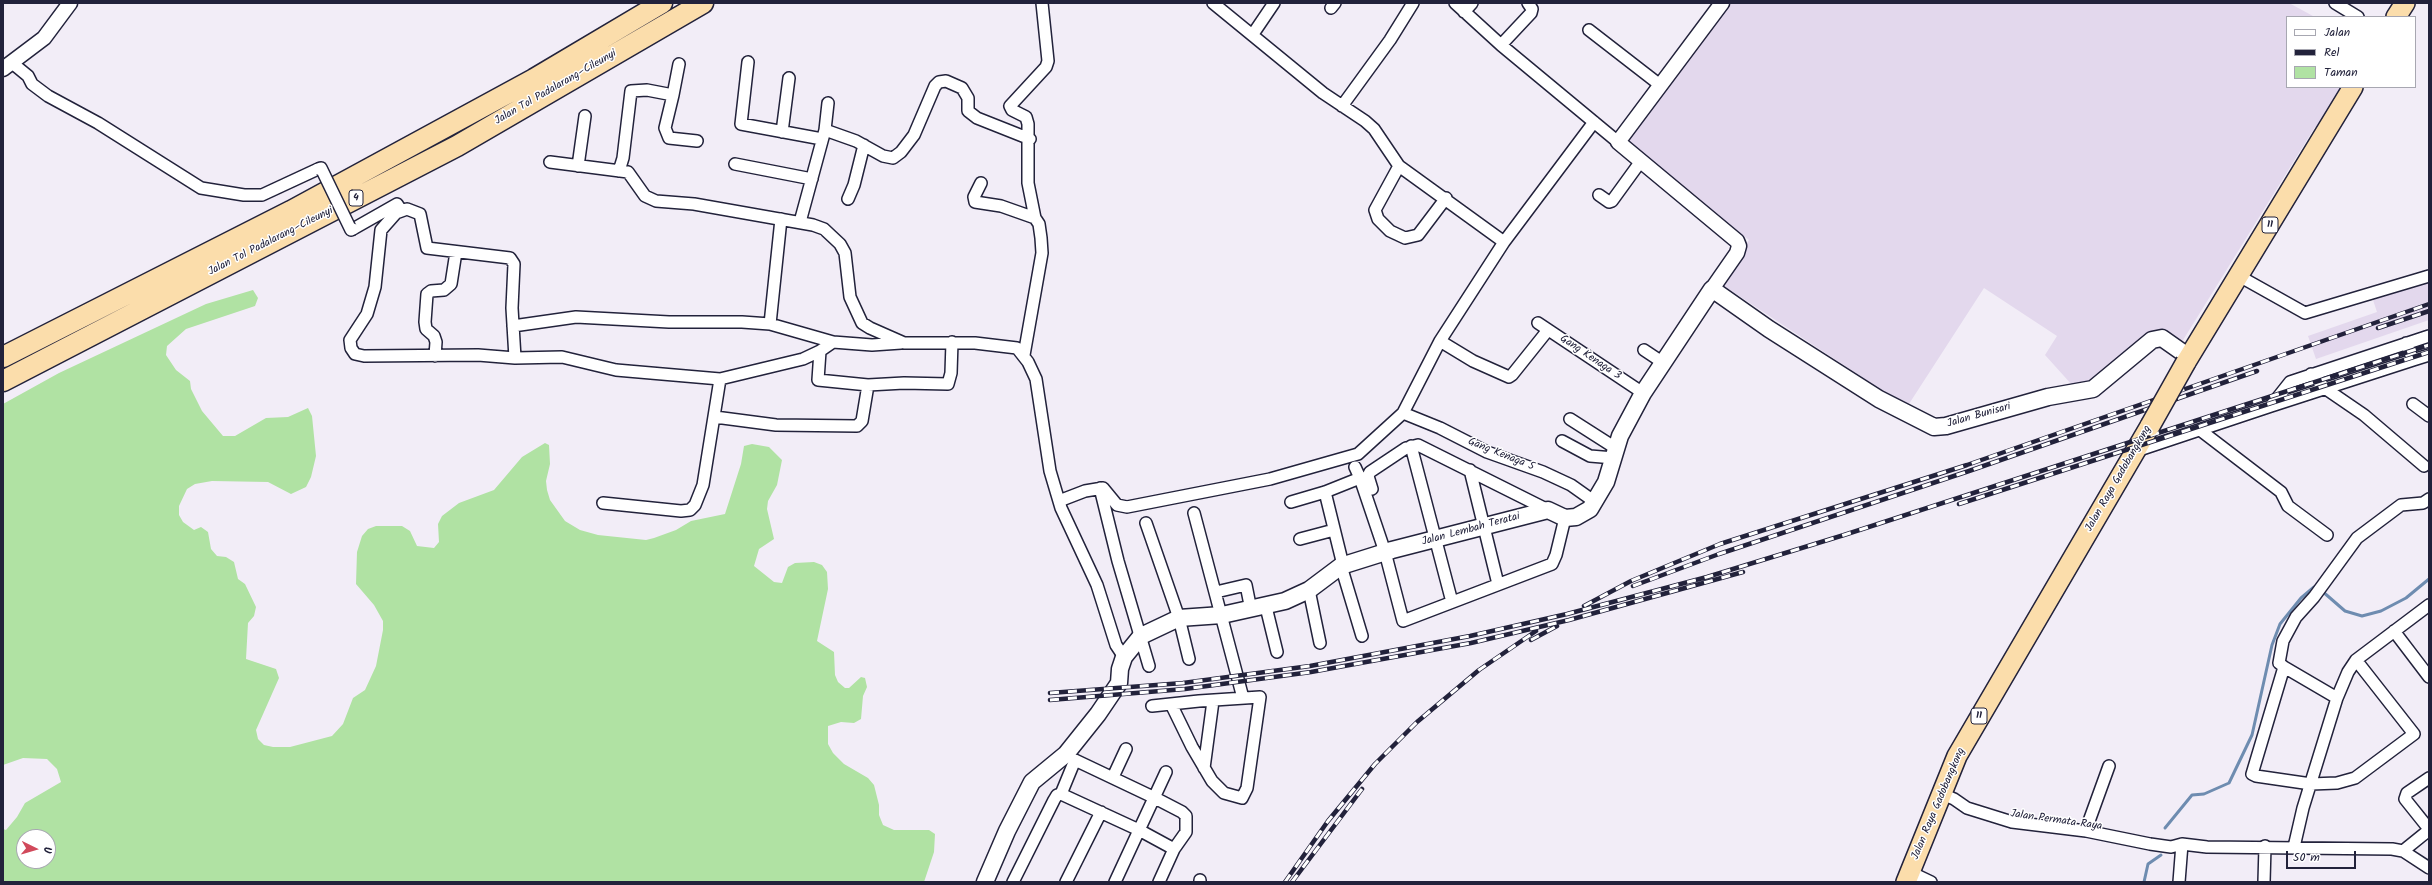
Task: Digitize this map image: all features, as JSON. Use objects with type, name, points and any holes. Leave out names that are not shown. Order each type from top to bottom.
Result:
[{"type":"highway","name":"Jalan Tol Padalarang–Cileunyi","points":[[3,357],[291,211],[534,79],[662,3]]},
{"type":"highway","name":"Jalan Tol Padalarang–Cileunyi","points":[[3,381],[457,146],[703,3]]},
{"type":"highway","points":[[2397,16],[2405,3]]},
{"type":"highway","name":"Jalan Raya Gadobangkong","points":[[1908,877],[1948,796],[1957,756],[1982,710],[2188,360],[2352,88]]},
{"type":"main road","name":"Jalan Bunisari","points":[[1712,289],[1770,329],[1879,399],[1934,427],[1946,426],[2048,396],[2093,389],[2145,346],[2157,339],[2162,338],[2188,360]]},
{"type":"main road","points":[[1548,510],[1565,518],[1586,512],[1595,502],[1606,482],[1625,425],[1662,362],[1712,289]]},
{"type":"main road","name":"Jalan Lembah Teratai","points":[[1124,657],[1141,636],[1179,618],[1222,615],[1259,608],[1309,590],[1341,566],[1388,551],[1483,528],[1548,510]]},
{"type":"main road","points":[[985,882],[1007,831],[1032,782],[1066,754],[1098,714],[1119,683],[1120,669],[1124,657]]},
{"type":"street","points":[[70,3],[44,38],[7,65],[28,76],[32,84],[48,96],[98,123],[201,188],[244,195],[262,195],[321,168],[351,230],[397,204],[401,210]]},
{"type":"street","points":[[1024,354],[1042,253],[1039,224],[1035,218],[1028,183],[1030,138],[1026,117],[1012,110],[1010,106],[1046,67],[1048,61],[1042,3]]},
{"type":"street","points":[[1213,3],[1253,34],[1323,93],[1374,129],[1399,166],[1446,198],[1504,242]]},
{"type":"street","points":[[1253,34],[1274,3]]},
{"type":"street","points":[[1342,106],[1390,40],[1413,3]]},
{"type":"street","points":[[1456,3],[1501,45],[1737,241],[1737,253],[1712,289]]},
{"type":"street","points":[[1464,12],[1472,3]]},
{"type":"street","points":[[1501,45],[1530,13],[1532,9],[1528,3]]},
{"type":"street","points":[[1618,142],[1722,3]]},
{"type":"street","points":[[2335,3],[2356,16]]},
{"type":"street","points":[[1589,30],[1660,85]]},
{"type":"street","points":[[748,62],[741,124],[782,132],[823,134],[864,145],[888,158],[897,156],[914,135],[936,84],[943,81],[962,88],[968,98],[968,111],[977,118],[1030,138]]},
{"type":"street","points":[[679,64],[665,128],[669,138],[697,141]]},
{"type":"street","points":[[782,132],[790,78]]},
{"type":"street","points":[[619,171],[624,153],[630,92],[647,90],[673,95]]},
{"type":"street","points":[[800,222],[823,134],[828,103]]},
{"type":"street","points":[[578,166],[585,116]]},
{"type":"street","points":[[1100,488],[1109,494],[1117,505],[1127,507],[1270,479],[1358,454],[1403,414],[1440,341],[1504,242],[1594,122]]},
{"type":"street","points":[[848,199],[854,185],[864,145]]},
{"type":"street","points":[[1599,194],[1609,202],[1612,201],[1641,161]]},
{"type":"street","points":[[550,162],[629,173],[645,196],[656,201],[694,204],[800,222],[824,229],[840,244],[845,253],[850,298],[862,323],[904,343]]},
{"type":"street","points":[[735,164],[812,179]]},
{"type":"street","points":[[1399,166],[1375,210],[1378,219],[1390,231],[1406,238],[1418,235],[1446,198]]},
{"type":"street","points":[[981,183],[974,197],[975,202],[1001,206],[1035,218]]},
{"type":"street","points":[[515,358],[513,326],[514,264],[510,258],[427,248],[420,214],[411,210],[401,210],[381,230],[375,287],[368,314],[350,340],[351,348],[355,354],[364,356],[478,355],[515,358],[562,357],[616,370],[720,379],[759,371],[820,351],[833,342]]},
{"type":"street","points":[[770,324],[781,219]]},
{"type":"street","points":[[435,356],[436,342],[434,336],[426,329],[425,322],[427,294],[431,291],[444,290],[451,284],[456,252]]},
{"type":"street","points":[[2239,276],[2305,314],[2429,276]]},
{"type":"street","points":[[513,326],[576,317],[770,324],[833,342],[872,345],[952,342],[1009,345],[1017,348],[1024,354],[1036,379],[1050,471],[1059,501],[1097,585],[1116,645],[1124,657]]},
{"type":"street","name":"Gang Kenaga 3","points":[[1538,323],[1643,393]]},
{"type":"street","points":[[1440,341],[1473,361],[1508,377],[1512,375],[1548,330]]},
{"type":"street","points":[[2271,406],[2290,382],[2429,336]]},
{"type":"street","points":[[820,351],[818,380],[868,385],[904,383],[948,384],[951,374],[952,342]]},
{"type":"street","points":[[2406,343],[2413,360]]},
{"type":"street","points":[[1644,350],[1662,362]]},
{"type":"street","points":[[2135,451],[2429,355]]},
{"type":"street","points":[[2311,374],[2326,388],[2364,415],[2424,466]]},
{"type":"street","points":[[603,503],[681,511],[690,510],[699,497],[703,485],[720,379]]},
{"type":"street","points":[[715,417],[776,426],[857,426],[862,421],[868,385]]},
{"type":"street","points":[[2413,404],[2429,416]]},
{"type":"street","name":"Gang Kenaga 5","points":[[1403,414],[1440,428],[1487,452],[1543,472],[1571,485],[1595,502]]},
{"type":"street","points":[[1570,419],[1615,453]]},
{"type":"street","points":[[2200,430],[2281,492],[2288,506],[2327,535]]},
{"type":"street","points":[[1562,441],[1590,456],[1615,453]]},
{"type":"street","points":[[1411,446],[1452,602]]},
{"type":"street","points":[[1548,510],[1470,470],[1418,446],[1411,446],[1370,472],[1368,476],[1388,551],[1403,621],[1552,564],[1556,555],[1565,518]]},
{"type":"street","points":[[1355,466],[1388,551]]},
{"type":"street","points":[[1470,470],[1483,528],[1498,584]]},
{"type":"street","points":[[1291,502],[1325,492],[1360,478]]},
{"type":"street","points":[[1059,501],[1100,488]]},
{"type":"street","points":[[1100,488],[1118,561],[1149,666]]},
{"type":"street","points":[[1325,492],[1342,560],[1341,566],[1362,636]]},
{"type":"street","points":[[2336,698],[2284,667],[2279,662],[2283,641],[2296,617],[2319,590],[2357,538],[2401,505],[2423,503],[2429,499]]},
{"type":"street","points":[[1194,514],[1243,698]]},
{"type":"street","points":[[1146,523],[1179,618],[1188,659]]},
{"type":"street","points":[[1300,539],[1334,530]]},
{"type":"street","points":[[1216,592],[1246,585],[1259,608],[1277,652]]},
{"type":"street","points":[[1309,590],[1320,643]]},
{"type":"street","points":[[2294,847],[2303,808],[2336,698],[2348,672],[2356,660],[2394,630],[2429,606]]},
{"type":"street","points":[[2394,630],[2429,677]]},
{"type":"street","points":[[2284,667],[2252,774],[2256,776],[2311,784],[2337,783],[2355,778],[2414,734],[2356,660]]},
{"type":"street","points":[[1152,706],[1171,704],[1213,700],[1260,697],[1252,761],[1244,796],[1236,798],[1224,793],[1212,781],[1171,704]]},
{"type":"street","points":[[1204,768],[1213,700]]},
{"type":"street","points":[[1113,777],[1126,750]]},
{"type":"street","points":[[1013,882],[1054,800],[1057,795],[1061,794],[1075,760],[1155,798],[1182,812],[1186,816],[1186,832],[1174,850],[1159,882]]},
{"type":"street","points":[[2088,824],[2109,766]]},
{"type":"street","points":[[1115,882],[1166,772]]},
{"type":"street","points":[[2403,851],[2429,829],[2405,799],[2407,793],[2429,778]]},
{"type":"street","points":[[1061,794],[1139,830],[1174,850]]},
{"type":"street","points":[[1948,796],[1967,808],[2012,822],[2086,831],[2171,846],[2182,844],[2207,847],[2266,846],[2371,848],[2403,851],[2429,868]]},
{"type":"street","name":"Jalan Permata Raya","points":[[1948,796],[1970,801],[2013,816],[2088,824],[2172,840],[2182,844]]},
{"type":"street","points":[[1066,882],[1101,812]]},
{"type":"street","points":[[2179,882],[2182,844]]},
{"type":"street","points":[[2264,882],[2266,846]]},
{"type":"street","points":[[1908,877],[1931,882]]},
{"type":"shaded area","points":[[1730,3],[2289,3],[2313,16],[2286,16],[2286,88],[2343,88],[2320,129],[2315,127],[2180,345],[2162,333],[2098,382],[2073,386],[2045,355],[2057,336],[1984,288],[1907,407],[1721,284],[1749,240],[1632,149],[1628,141],[1628,135]]},
{"type":"shaded area","points":[[2429,278],[2429,320],[2316,359],[2308,336],[2377,312],[2372,297]]},
{"type":"green space","points":[[253,290],[258,298],[255,306],[186,329],[167,346],[166,355],[176,370],[190,381],[191,389],[202,411],[223,436],[235,436],[266,418],[288,417],[308,408],[312,416],[316,456],[311,477],[306,487],[291,494],[268,482],[212,481],[195,484],[187,489],[179,506],[179,515],[183,522],[194,530],[201,527],[208,532],[211,549],[217,556],[226,557],[234,562],[238,579],[245,584],[256,607],[254,616],[248,623],[246,659],[276,669],[279,678],[256,730],[258,739],[264,745],[273,747],[290,747],[332,736],[343,724],[353,698],[365,690],[376,666],[383,630],[383,621],[374,605],[356,584],[357,552],[362,536],[368,529],[376,526],[402,526],[410,531],[417,546],[434,548],[439,542],[438,524],[442,516],[459,503],[494,490],[522,457],[545,443],[549,445],[550,464],[546,481],[547,490],[550,500],[565,521],[580,530],[598,535],[646,540],[676,530],[691,521],[725,514],[741,464],[744,446],[752,444],[769,447],[782,460],[777,485],[768,501],[767,509],[774,539],[759,549],[754,566],[774,582],[782,583],[788,567],[795,563],[814,562],[822,565],[827,572],[828,589],[817,641],[834,652],[835,675],[838,682],[845,688],[849,688],[861,677],[865,678],[867,687],[863,696],[861,719],[854,723],[841,722],[828,726],[828,744],[833,753],[844,764],[868,778],[874,785],[879,805],[879,815],[883,825],[894,830],[929,830],[935,834],[934,852],[924,882],[3,882],[3,829],[6,830],[17,817],[25,803],[61,782],[57,769],[47,759],[23,758],[3,765],[3,404],[59,373],[206,304]]},
{"type":"waterway","points":[[2322,591],[2345,611],[2362,616],[2381,611],[2406,598],[2429,579]]},
{"type":"waterway","points":[[2165,828],[2192,795],[2204,794],[2229,783],[2252,735],[2272,645],[2280,624],[2301,598],[2314,587],[2317,588]]},
{"type":"waterway","points":[[2144,882],[2148,864],[2161,855]]},
{"type":"railway","points":[[1584,606],[1631,581],[1720,544],[1967,465],[2429,304]]},
{"type":"railway","points":[[2378,328],[2429,311]]},
{"type":"railway","points":[[1050,693],[1183,683],[1310,666],[1470,636],[1567,614],[1707,577],[1844,535],[2429,345]]},
{"type":"railway","points":[[1959,504],[2429,352]]},
{"type":"railway","points":[[1633,586],[1719,554],[1969,471],[2257,371]]},
{"type":"railway","points":[[1050,700],[1185,689],[1311,672],[1471,643],[1569,620],[1743,572]]},
{"type":"railway","points":[[1531,640],[1557,626]]},
{"type":"railway","points":[[1285,882],[1328,821],[1375,764],[1417,722],[1479,670],[1536,631]]},
{"type":"railway","points":[[1292,882],[1362,789]]}]
